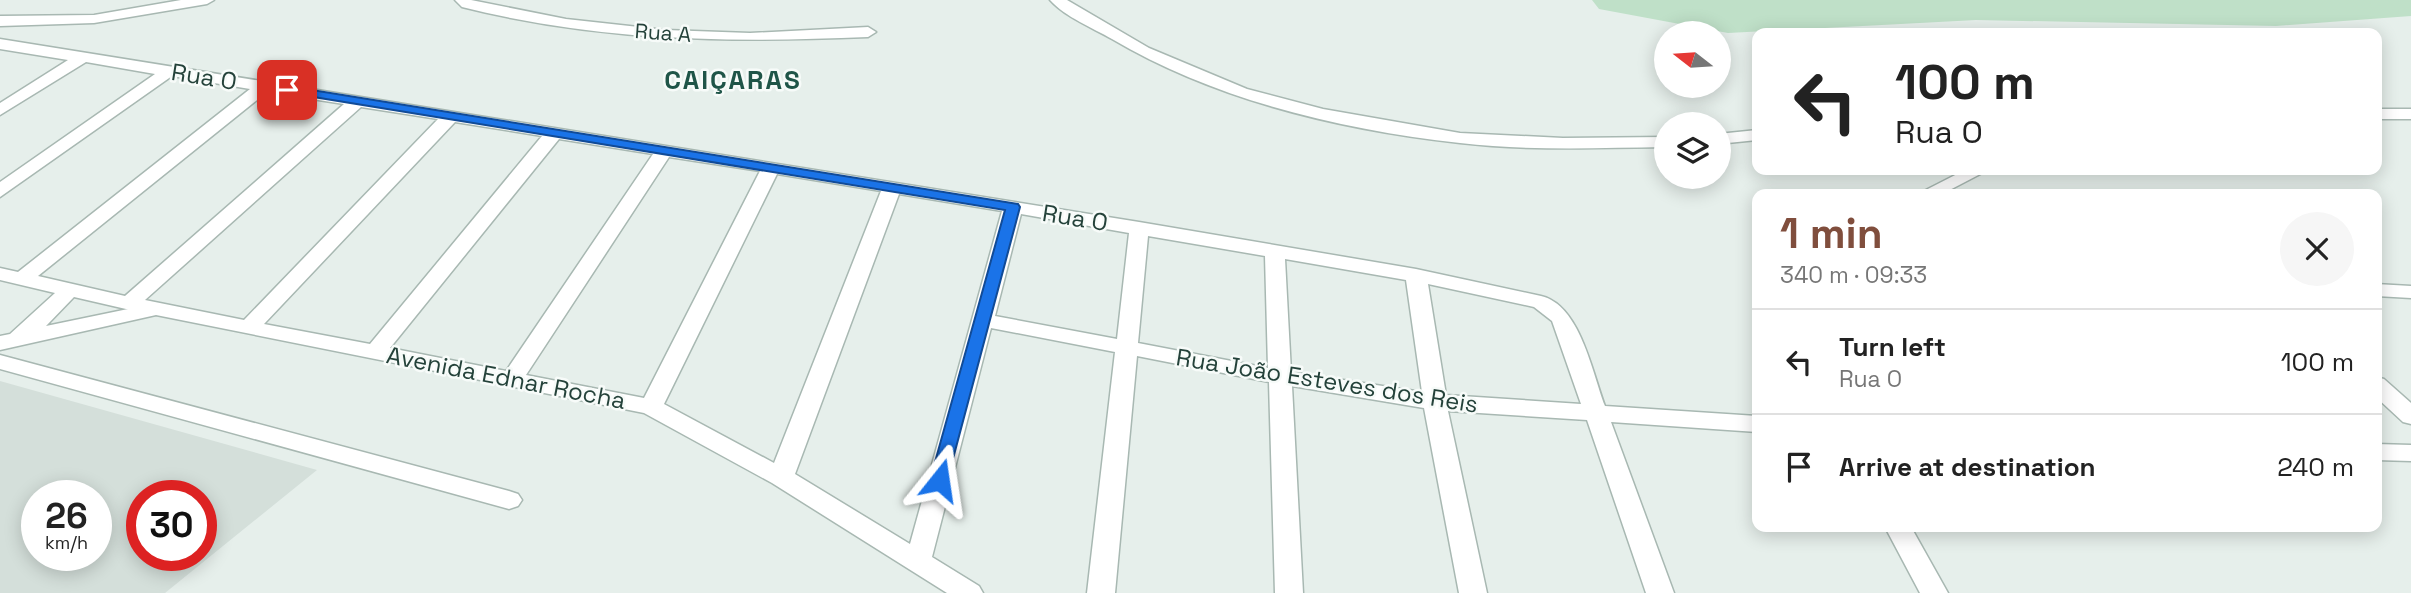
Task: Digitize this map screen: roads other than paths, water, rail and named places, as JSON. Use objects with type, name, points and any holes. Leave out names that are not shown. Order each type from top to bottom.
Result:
[{"type":"street","points":[[0,21],[94,19],[207,0]]},
{"type":"street","name":"Rua A","points":[[463,0],[467,4],[522,18],[660,34],[734,37],[868,32]]},
{"type":"street","points":[[1057,0],[1143,51],[1241,93],[1322,114],[1460,138],[1563,143],[1654,142]]},
{"type":"street","name":"Rua O","points":[[0,44],[1013,207],[1416,275],[1541,302],[1562,318],[1594,413]]},
{"type":"street","points":[[0,110],[82,58]]},
{"type":"street","points":[[0,191],[169,71]]},
{"type":"street","points":[[11,277],[264,86]]},
{"type":"street","points":[[129,303],[357,102]]},
{"type":"street","points":[[2382,114],[2411,114]]},
{"type":"street","points":[[249,327],[450,117]]},
{"type":"street","points":[[376,352],[554,133]]},
{"type":"street","points":[[1731,138],[1752,136]]},
{"type":"street","points":[[512,379],[664,151]]},
{"type":"street","points":[[651,407],[771,167]]},
{"type":"street","points":[[1938,189],[1968,175]]},
{"type":"street","points":[[781,477],[892,187]]},
{"type":"street","points":[[918,561],[1013,207]]},
{"type":"street","points":[[1101,593],[1139,229]]},
{"type":"street","points":[[1275,252],[1289,593]]},
{"type":"street","points":[[1416,275],[1435,402],[1473,593]]},
{"type":"street","name":"Avenida Ednar Rocha","points":[[11,277],[156,309],[651,407],[781,477],[969,593]]},
{"type":"street","points":[[8,342],[42,319],[69,290]]},
{"type":"street","points":[[2382,290],[2411,292]]},
{"type":"street","points":[[8,342],[156,309]]},
{"type":"street","name":"Rua João Esteves dos Reis","points":[[983,320],[1280,377],[1435,402],[1752,424]]},
{"type":"street","points":[[0,362],[509,500]]},
{"type":"street","points":[[2382,389],[2411,416]]},
{"type":"street","points":[[1594,413],[1660,593]]},
{"type":"street","points":[[2382,452],[2411,453]]},
{"type":"street","points":[[1901,532],[1934,593]]},
{"type":"district","name":"CAIÇARAS","points":[[733,80]]}]
